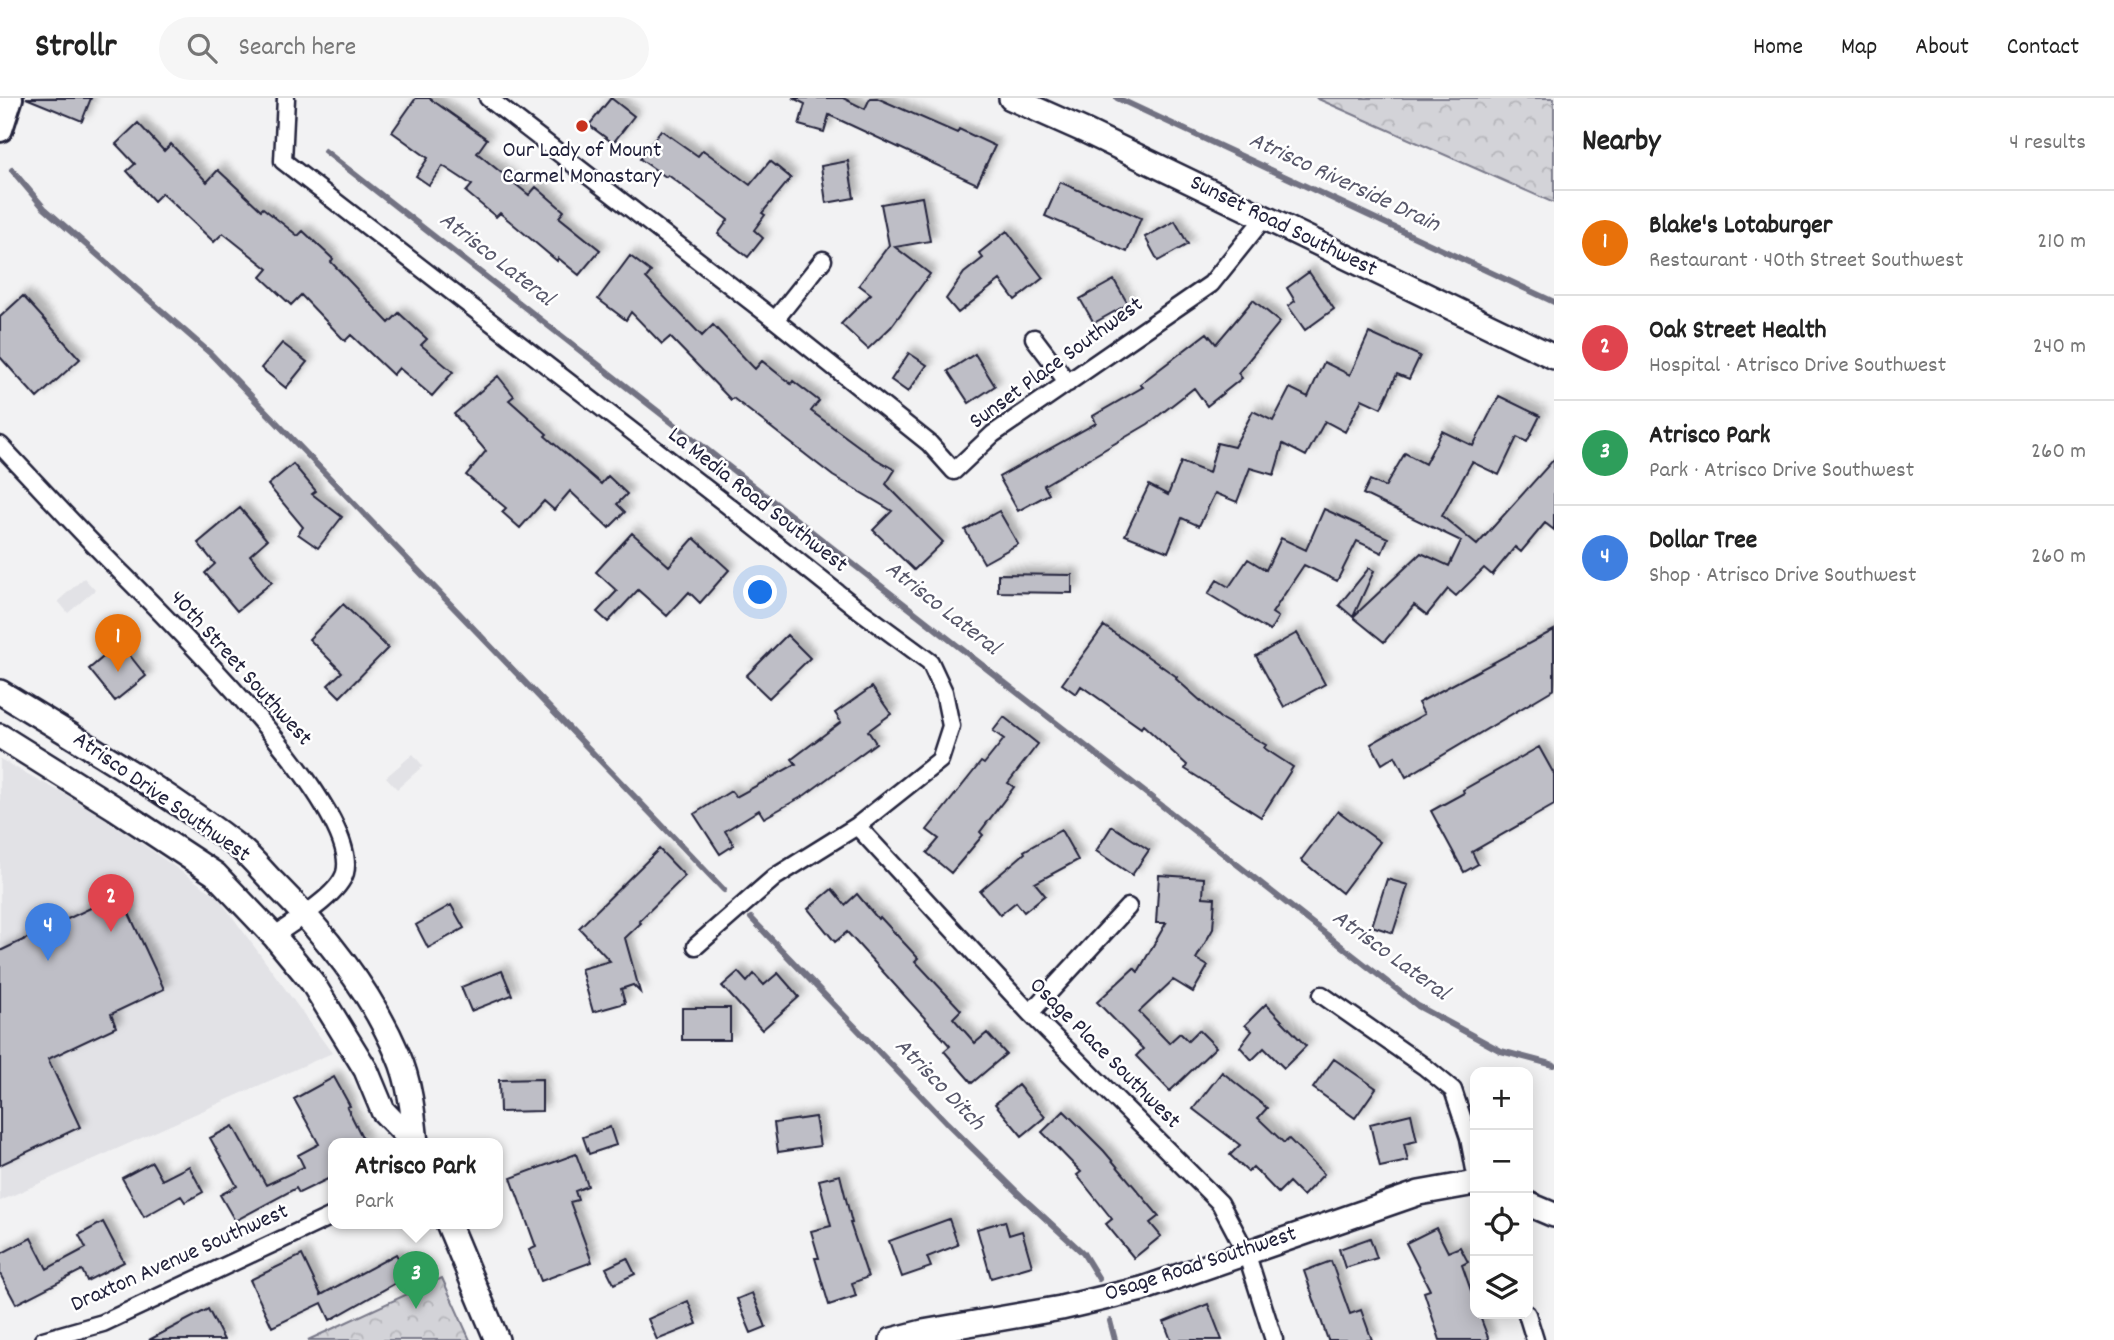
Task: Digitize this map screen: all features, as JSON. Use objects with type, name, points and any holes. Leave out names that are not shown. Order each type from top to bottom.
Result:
[{"type":"main road","points":[[0,129],[10,98]]},
{"type":"main road","name":"Sunset Road Southwest","points":[[1011,98],[1083,130],[1554,357]]},
{"type":"main road","name":"Atrisco Drive Southwest","points":[[0,692],[138,777],[242,850],[304,913],[345,963],[373,1006],[398,1056],[411,1100],[415,1138]]},
{"type":"main road","name":"Atrisco Drive Southwest","points":[[0,736],[215,874],[274,936],[312,982],[366,1070],[383,1111],[410,1138]]},
{"type":"main road","name":"Osage Road Southwest","points":[[892,1340],[1061,1308],[1142,1289],[1419,1193],[1470,1184]]},
{"type":"main road","points":[[1533,1206],[1554,1215]]},
{"type":"main road","points":[[451,1229],[497,1340]]},
{"type":"street","name":"La Media Road Southwest","points":[[286,98],[282,161],[854,606],[930,662],[944,692],[951,726],[940,760],[857,826],[775,877],[696,946]]},
{"type":"street","name":"Sunset Place Southwest","points":[[488,98],[929,443],[954,471],[993,434],[1211,284],[1264,218]]},
{"type":"street","points":[[775,320],[823,260]]},
{"type":"street","points":[[1034,338],[1068,383]]},
{"type":"street","name":"40th Street Southwest","points":[[0,445],[221,676],[301,771],[339,833],[346,856],[344,874],[335,890],[274,936]]},
{"type":"street","name":"Osage Place Southwest","points":[[857,826],[1030,1013],[1220,1203],[1246,1252],[1274,1340]]},
{"type":"street","points":[[1030,1013],[1128,907]]},
{"type":"street","points":[[1322,995],[1454,1090],[1470,1144]]},
{"type":"street","name":"Draxton Avenue Southwest","points":[[43,1340],[103,1323],[328,1218]]},
{"type":"street","points":[[1529,1319],[1535,1340]]},
{"type":"shaded area","points":[[84,578],[95,590],[68,613],[58,601]]},
{"type":"shaded area","points":[[413,754],[423,766],[397,789],[386,777]]},
{"type":"shaded area","points":[[0,759],[92,809],[218,897],[332,1053],[0,1201]]},
{"type":"green space","points":[[1316,98],[1554,98],[1554,203]]},
{"type":"green space","points":[[442,1278],[470,1340],[308,1340]]},
{"type":"building","points":[[26,98],[91,98],[82,121]]},
{"type":"building","points":[[416,98],[429,98],[487,139],[477,153],[529,195],[536,187],[564,211],[559,217],[600,250],[579,275],[558,258],[557,261],[500,213],[496,217],[466,192],[472,185],[443,166],[429,185],[416,176],[428,158],[392,132]]},
{"type":"building","points":[[611,98],[634,116],[613,143],[589,125]]},
{"type":"building","points":[[793,98],[843,98],[865,109],[870,98],[877,98],[957,133],[959,129],[995,146],[977,184],[829,115],[824,132],[799,125],[805,104]]},
{"type":"building","points":[[138,123],[164,151],[171,144],[207,182],[218,170],[261,210],[263,208],[298,236],[303,231],[333,259],[331,262],[389,323],[399,313],[427,339],[421,345],[453,372],[432,396],[399,368],[393,375],[351,335],[345,341],[301,295],[291,305],[261,277],[268,269],[223,233],[214,242],[162,193],[154,201],[127,171],[135,164],[116,144]]},
{"type":"building","points":[[661,130],[698,156],[703,150],[750,185],[770,161],[791,178],[762,213],[765,215],[754,230],[763,238],[748,257],[718,234],[728,220],[668,175],[666,177],[640,159]]},
{"type":"building","points":[[848,161],[854,198],[826,203],[821,166]]},
{"type":"building","points":[[1060,182],[1141,218],[1127,252],[1045,216]]},
{"type":"building","points":[[922,197],[930,241],[895,247],[930,274],[891,327],[868,349],[841,324],[871,294],[859,285],[889,245],[881,204]]},
{"type":"building","points":[[1175,221],[1188,244],[1158,261],[1145,237]]},
{"type":"building","points":[[1007,231],[1043,278],[1015,300],[1000,280],[958,313],[946,299],[964,273],[983,258],[979,253]]},
{"type":"building","points":[[630,256],[651,272],[646,278],[702,336],[713,325],[755,369],[762,361],[791,384],[793,381],[819,401],[811,411],[895,470],[886,484],[943,542],[914,570],[873,530],[892,511],[833,476],[733,398],[731,400],[670,337],[662,344],[631,312],[626,320],[598,299]]},
{"type":"building","points":[[1309,272],[1334,309],[1305,330],[1288,306],[1295,301],[1287,288]]},
{"type":"building","points":[[1114,280],[1128,304],[1094,323],[1080,299]]},
{"type":"building","points":[[23,296],[80,359],[37,398],[0,357],[0,317]]},
{"type":"building","points":[[1253,300],[1280,322],[1238,373],[1242,378],[1207,406],[1194,388],[1148,424],[1044,485],[1049,494],[1018,511],[999,477],[1096,423],[1093,416],[1143,387],[1140,384],[1207,333],[1216,344]]},
{"type":"building","points":[[1369,333],[1420,356],[1409,379],[1397,374],[1381,408],[1362,399],[1345,432],[1325,421],[1306,456],[1283,444],[1274,475],[1250,468],[1237,502],[1215,493],[1199,526],[1182,518],[1168,552],[1125,535],[1149,485],[1168,495],[1181,462],[1209,473],[1217,443],[1234,447],[1253,411],[1273,421],[1290,388],[1308,397],[1324,362],[1350,375]]},
{"type":"building","points":[[282,343],[307,362],[286,388],[261,368]]},
{"type":"building","points":[[909,353],[927,365],[908,392],[891,380]]},
{"type":"building","points":[[975,354],[995,386],[969,403],[948,371]]},
{"type":"building","points":[[498,376],[514,396],[509,400],[547,434],[545,436],[601,484],[608,476],[627,494],[617,504],[625,512],[609,528],[570,491],[554,510],[544,501],[520,528],[502,512],[506,508],[466,475],[486,451],[454,414]]},
{"type":"building","points":[[1499,396],[1540,416],[1527,442],[1517,437],[1499,475],[1472,462],[1442,516],[1477,545],[1554,459],[1554,530],[1545,523],[1521,552],[1515,547],[1492,575],[1484,568],[1456,596],[1448,589],[1427,615],[1414,605],[1384,642],[1353,617],[1421,553],[1449,566],[1461,541],[1363,494],[1370,480],[1385,487],[1405,453],[1425,464],[1442,431],[1473,446]]},
{"type":"building","points":[[293,464],[316,491],[312,494],[342,517],[318,548],[298,534],[303,527],[268,485]]},
{"type":"building","points":[[240,508],[267,540],[250,555],[272,582],[237,611],[205,573],[215,564],[198,543]]},
{"type":"building","points":[[1324,509],[1388,538],[1382,553],[1357,541],[1337,581],[1304,565],[1272,613],[1278,617],[1270,631],[1208,594],[1217,580],[1229,587],[1248,559],[1266,570],[1281,538],[1306,550]]},
{"type":"building","points":[[999,511],[1018,544],[984,563],[965,530]]},
{"type":"building","points":[[632,533],[669,566],[694,538],[729,570],[700,603],[689,592],[667,616],[638,590],[608,622],[597,612],[617,591],[596,572]]},
{"type":"building","points":[[1369,568],[1374,571],[1353,617],[1339,605]]},
{"type":"building","points":[[998,574],[1072,575],[1072,593],[998,592]]},
{"type":"building","points":[[343,604],[388,648],[340,697],[328,685],[342,672],[309,639]]},
{"type":"building","points":[[1104,626],[1177,677],[1176,679],[1220,718],[1266,745],[1264,748],[1293,767],[1261,817],[1185,769],[1187,765],[1143,725],[1141,728],[1081,686],[1076,694],[1062,684]]},
{"type":"building","points":[[1554,630],[1554,689],[1406,777],[1395,756],[1382,764],[1371,744],[1424,714],[1418,703]]},
{"type":"building","points":[[1297,633],[1325,684],[1284,707],[1256,656]]},
{"type":"building","points":[[787,635],[810,658],[769,698],[746,676]]},
{"type":"building","points":[[120,643],[146,676],[115,701],[89,669]]},
{"type":"building","points":[[872,687],[891,714],[868,731],[876,743],[805,795],[764,818],[759,810],[725,831],[734,845],[720,854],[694,814],[731,791],[736,797],[796,764],[792,759],[841,722],[835,713]]},
{"type":"building","points":[[1004,717],[1038,744],[1008,783],[1014,787],[980,832],[983,835],[951,873],[927,853],[939,839],[927,830],[981,762],[984,764],[1004,739],[993,731]]},
{"type":"building","points":[[1539,747],[1554,774],[1554,805],[1472,852],[1478,864],[1464,872],[1431,811]]},
{"type":"building","points":[[1338,811],[1380,842],[1342,893],[1301,860]]},
{"type":"building","points":[[1112,826],[1149,850],[1132,875],[1096,851]]},
{"type":"building","points":[[1061,830],[1078,860],[1035,883],[1045,895],[1024,912],[1016,902],[1000,915],[980,891],[1025,853],[1024,851]]},
{"type":"building","points":[[659,849],[685,876],[625,938],[640,992],[633,985],[621,989],[625,1003],[593,1012],[581,969],[610,961],[579,928]]},
{"type":"building","points":[[1159,875],[1204,878],[1203,897],[1215,898],[1213,929],[1196,959],[1208,966],[1193,992],[1173,980],[1139,1012],[1169,1043],[1180,1033],[1188,1041],[1199,1030],[1216,1047],[1170,1091],[1136,1056],[1143,1049],[1097,1002],[1134,968],[1138,972],[1166,923],[1156,923]]},
{"type":"building","points":[[1387,879],[1408,885],[1393,933],[1372,926]]},
{"type":"building","points":[[832,889],[845,905],[857,894],[918,958],[915,961],[961,1010],[953,1018],[975,1043],[987,1033],[1006,1054],[972,1083],[944,1051],[950,1046],[847,932],[835,942],[808,909]]},
{"type":"building","points":[[120,894],[164,989],[111,1014],[116,1027],[48,1059],[80,1127],[0,1165],[0,951]]},
{"type":"building","points":[[451,905],[464,928],[428,948],[416,925]]},
{"type":"building","points":[[502,971],[512,995],[471,1011],[461,987]]},
{"type":"building","points":[[738,972],[747,982],[754,974],[764,985],[778,973],[799,997],[762,1030],[722,986]]},
{"type":"building","points":[[1266,1004],[1306,1046],[1284,1068],[1264,1048],[1252,1060],[1240,1047],[1252,1031],[1245,1025]]},
{"type":"building","points":[[682,1008],[730,1008],[730,1040],[682,1040]]},
{"type":"building","points":[[1334,1059],[1376,1088],[1355,1118],[1313,1088]]},
{"type":"building","points":[[1222,1072],[1267,1108],[1258,1118],[1284,1143],[1289,1139],[1324,1174],[1303,1196],[1289,1182],[1278,1193],[1253,1167],[1248,1172],[1230,1155],[1240,1145],[1193,1109]]},
{"type":"building","points":[[334,1077],[350,1106],[347,1107],[362,1138],[328,1138],[328,1179],[299,1193],[296,1188],[235,1221],[220,1195],[237,1186],[210,1138],[233,1126],[266,1185],[304,1167],[298,1155],[319,1144],[294,1099]]},
{"type":"building","points":[[542,1079],[542,1111],[500,1112],[499,1080]]},
{"type":"building","points":[[1018,1085],[1045,1117],[1022,1136],[995,1104]]},
{"type":"building","points":[[1064,1111],[1104,1151],[1159,1216],[1150,1223],[1161,1236],[1134,1258],[1106,1224],[1112,1219],[1077,1175],[1081,1172],[1042,1132]]},
{"type":"building","points":[[1411,1114],[1417,1141],[1404,1144],[1408,1161],[1380,1167],[1370,1124]]},
{"type":"building","points":[[815,1117],[820,1146],[778,1152],[774,1123]]},
{"type":"building","points":[[610,1127],[616,1145],[589,1154],[583,1137]]},
{"type":"building","points":[[576,1154],[588,1186],[575,1191],[578,1200],[570,1202],[592,1262],[541,1281],[529,1250],[536,1247],[511,1178]]},
{"type":"building","points":[[152,1162],[162,1180],[189,1166],[203,1192],[185,1202],[181,1196],[144,1217],[122,1178]]},
{"type":"building","points":[[840,1175],[850,1223],[868,1277],[852,1283],[856,1296],[829,1305],[815,1258],[819,1258],[811,1231],[831,1226],[819,1180]]},
{"type":"building","points":[[949,1219],[958,1245],[927,1257],[931,1267],[902,1277],[889,1241]]},
{"type":"building","points":[[1005,1221],[1009,1235],[1022,1231],[1032,1266],[991,1278],[977,1229]]},
{"type":"building","points":[[103,1222],[124,1262],[87,1281],[82,1270],[16,1304],[0,1274],[0,1254],[31,1238],[47,1269],[86,1248],[79,1235]]},
{"type":"building","points":[[1436,1228],[1448,1252],[1460,1247],[1468,1262],[1462,1265],[1470,1288],[1470,1319],[1481,1319],[1489,1340],[1440,1340],[1424,1292],[1430,1290],[1406,1243]]},
{"type":"building","points":[[1370,1238],[1377,1258],[1345,1268],[1339,1249]]},
{"type":"building","points":[[396,1254],[408,1276],[330,1320],[322,1303],[272,1327],[250,1280],[302,1255],[321,1295]]},
{"type":"building","points":[[627,1258],[635,1274],[614,1284],[606,1268]]},
{"type":"building","points":[[1331,1261],[1350,1314],[1361,1310],[1372,1340],[1328,1340],[1304,1271]]},
{"type":"building","points":[[752,1293],[766,1327],[751,1333],[737,1299]]},
{"type":"building","points":[[688,1301],[697,1324],[657,1340],[648,1319]]},
{"type":"building","points":[[1208,1304],[1222,1340],[1171,1340],[1164,1322]]},
{"type":"building","points":[[208,1309],[224,1340],[149,1340]]},
{"type":"waterway","name":"Atrisco Riverside Drain","points":[[1117,98],[1554,302]]},
{"type":"waterway","name":"Atrisco Lateral","points":[[325,151],[1418,1006],[1501,1051],[1554,1065]]},
{"type":"waterway","points":[[12,170],[44,208],[210,353],[724,890]]},
{"type":"waterway","name":"Atrisco Ditch","points":[[751,918],[947,1123],[1083,1253],[1099,1279]]},
{"type":"waterway","name":"Atrisco Ditch","points":[[1110,1321],[1115,1340]]},
{"type":"place","name":"Our Lady of Mount Carmel Monastary","points":[[582,126]]},
{"type":"place","name":"Blake's Lotaburger","points":[[118,672]]},
{"type":"place","name":"Oak Street Health","points":[[111,932]]},
{"type":"place","name":"Dollar Tree","points":[[48,961]]},
{"type":"place","name":"Atrisco Park","points":[[416,1309]]}]
